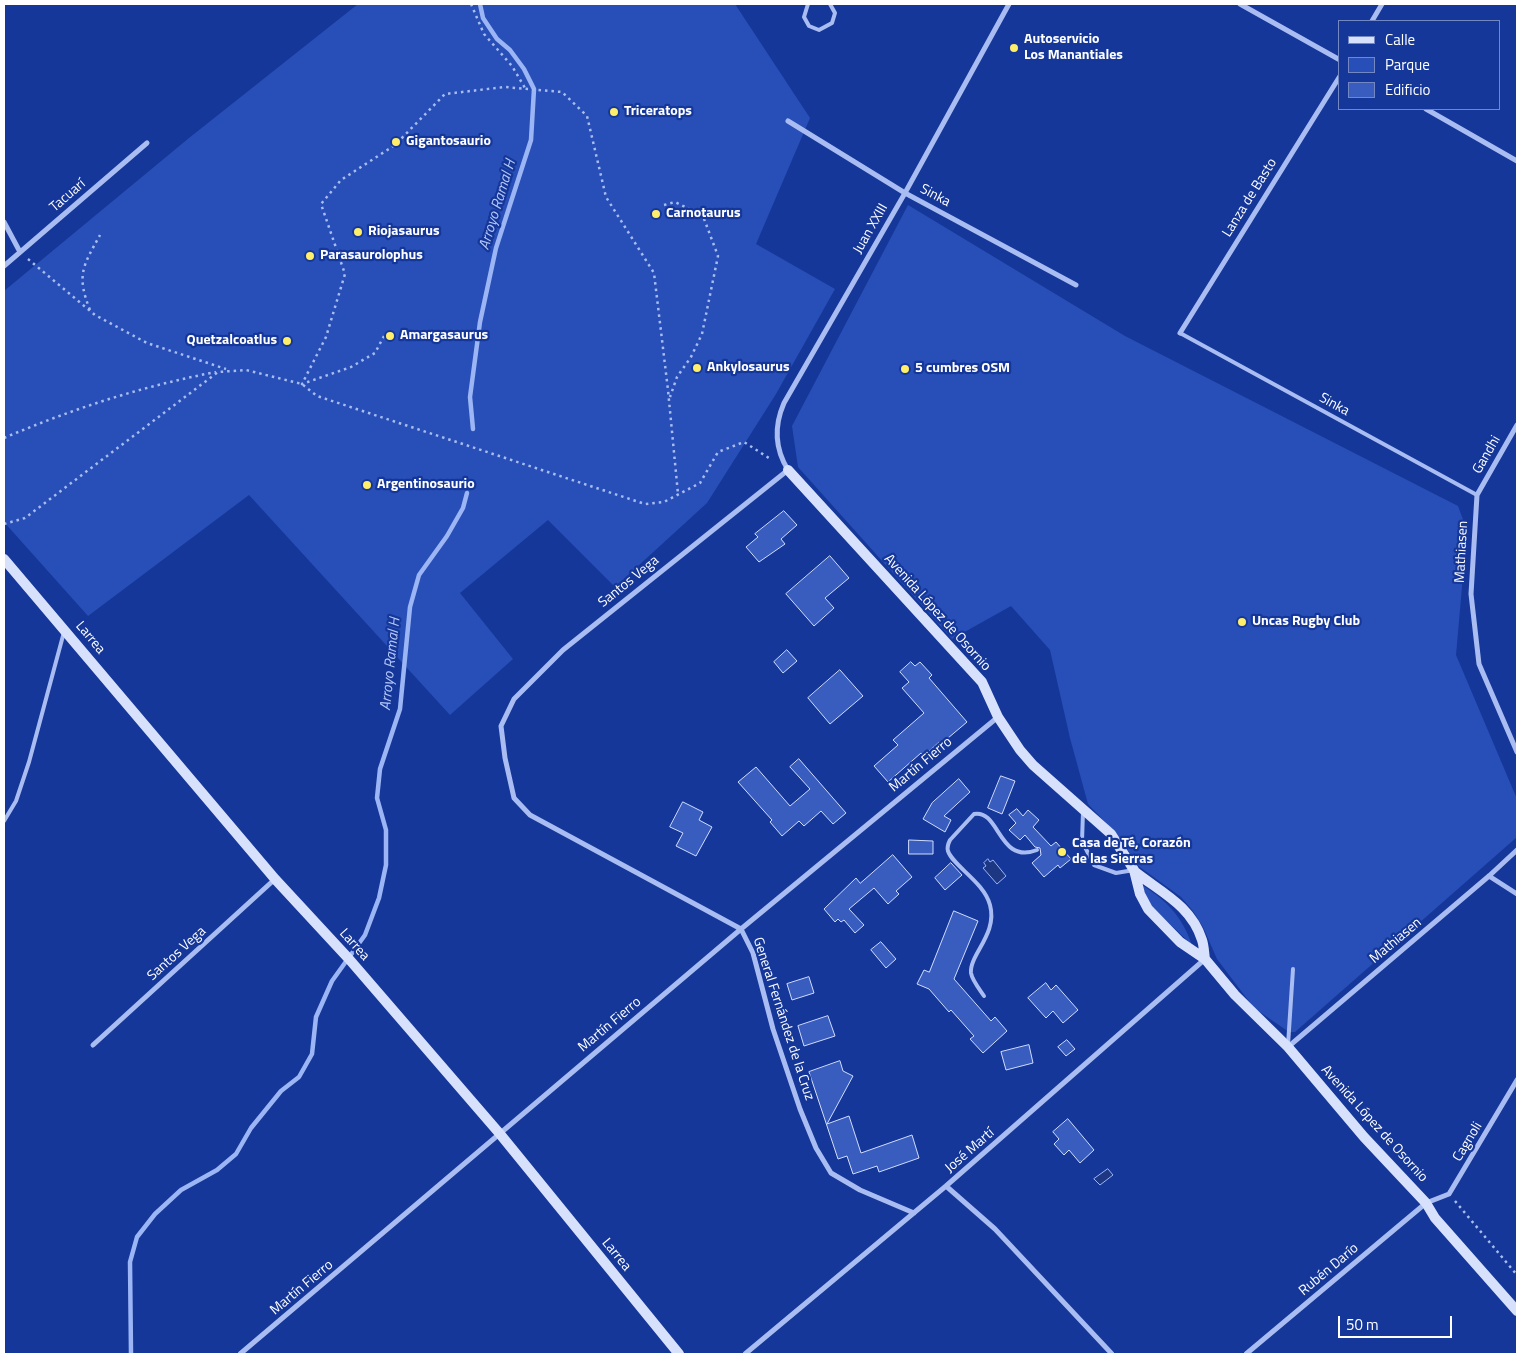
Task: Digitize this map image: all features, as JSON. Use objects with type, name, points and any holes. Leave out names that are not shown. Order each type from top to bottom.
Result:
[{"type":"street","name":"Juan XXIII","points":[[788,470],[780,458],[777,438],[782,408],[905,193],[1009,4]]},
{"type":"street","points":[[1240,4],[1338,59]]},
{"type":"street","points":[[1373,20],[1382,4]]},
{"type":"street","name":"Lanza de Basto","points":[[1180,334],[1338,79]]},
{"type":"street","points":[[1428,110],[1517,161]]},
{"type":"street","name":"Sinka","points":[[788,121],[905,193],[1076,285]]},
{"type":"street","name":"Tacuarí","points":[[4,263],[20,252],[147,143]]},
{"type":"street","points":[[4,222],[20,252]]},
{"type":"street","name":"Gandhi","points":[[1477,495],[1517,425]]},
{"type":"street","name":"Avenida López de Osornio","points":[[788,470],[982,682],[998,717],[1033,764],[1111,834],[1134,870],[1140,894],[1148,909],[1180,942],[1205,959],[1235,995],[1288,1047],[1364,1137],[1426,1203],[1435,1218],[1517,1311]]},
{"type":"street","name":"Santos Vega","points":[[501,726],[514,699],[563,650],[788,470]]},
{"type":"street","name":"Mathiasen","points":[[1477,495],[1471,594],[1479,664],[1517,752]]},
{"type":"street","name":"Larrea","points":[[4,559],[275,879],[349,959],[500,1134],[679,1354]]},
{"type":"street","name":"Martín Fierro","points":[[243,1353],[741,928],[998,717]]},
{"type":"street","name":"General Fernández de la Cruz","points":[[501,726],[504,758],[514,798],[530,815],[741,928],[753,953],[773,1029],[800,1109],[816,1148],[831,1173],[860,1190],[914,1213]]},
{"type":"street","name":"Mathiasen","points":[[1288,1047],[1517,850]]},
{"type":"street","name":"Avenida López de Osornio","points":[[1134,870],[1172,897],[1182,908],[1198,930],[1205,959]]},
{"type":"street","points":[[1489,876],[1517,894]]},
{"type":"street","name":"Santos Vega","points":[[93,1045],[275,879]]},
{"type":"street","name":"José Martí","points":[[745,1354],[946,1186],[1205,959]]},
{"type":"street","name":"Cagnoli","points":[[1449,1194],[1517,1080]]},
{"type":"street","points":[[946,1186],[995,1229],[1112,1354]]},
{"type":"street","points":[[1426,1203],[1449,1194]]},
{"type":"street","name":"Rubén Darío","points":[[1246,1354],[1426,1203]]},
{"type":"lane","points":[[808,4],[804,17],[810,26],[819,30],[832,23],[835,13],[833,4]]},
{"type":"lane","name":"Sinka","points":[[1180,334],[1477,495]]},
{"type":"lane","points":[[4,821],[16,801],[29,762],[65,630]]},
{"type":"lane","points":[[1083,808],[1082,841],[1094,865],[1116,873],[1134,870]]},
{"type":"lane","points":[[984,996],[971,974],[972,963],[984,944],[992,917],[990,903],[979,885],[949,854],[948,846],[974,814],[979,813],[987,816],[1008,846],[1013,850],[1025,852],[1038,850]]},
{"type":"lane","points":[[1288,1047],[1293,969]]},
{"type":"path","points":[[471,4],[484,34],[512,66],[525,88]]},
{"type":"path","points":[[302,384],[326,337],[345,274],[321,204],[340,180],[395,144],[445,94],[505,87],[562,92],[587,116],[606,197],[654,273],[678,494]]},
{"type":"path","points":[[664,205],[675,202],[703,216],[718,256],[702,334],[691,357],[677,377],[669,399]]},
{"type":"path","points":[[91,312],[82,290],[82,273],[86,260],[100,235]]},
{"type":"path","points":[[20,252],[91,312],[147,343],[227,370]]},
{"type":"path","points":[[302,384],[351,368],[375,353],[384,336]]},
{"type":"path","points":[[4,438],[44,421],[130,392],[173,380],[227,370],[246,370],[302,384],[316,396],[645,504],[664,502],[700,483],[718,452],[744,442],[788,470]]},
{"type":"path","points":[[4,524],[24,518],[218,372]]},
{"type":"path","points":[[1449,1194],[1517,1275]]},
{"type":"green space","points":[[358,4],[735,4],[810,118],[756,244],[835,289],[776,394],[707,503],[615,587],[548,520],[460,593],[513,659],[450,715],[249,495],[88,616],[4,522],[4,291],[189,138]]},
{"type":"green space","name":"Uncas Rugby Club","points":[[908,205],[1125,336],[1458,506],[1467,530],[1456,655],[1517,799],[1517,837],[1295,1032],[1289,1032],[1254,1008],[1217,959],[1203,927],[1193,911],[1181,897],[1137,865],[1121,839],[1088,804],[1070,738],[1050,650],[1011,606],[952,639],[798,467],[792,426]]},
{"type":"green space","points":[[1142,885],[1173,910],[1192,945],[1150,905]]},
{"type":"shaded area","points":[[988,859],[990,862],[993,860],[1006,876],[997,884],[983,868],[986,866],[984,863]]},
{"type":"shaded area","points":[[1108,1169],[1113,1175],[1100,1185],[1094,1179]]},
{"type":"building","points":[[784,511],[797,525],[781,539],[785,544],[759,562],[746,547],[758,537],[755,534]]},
{"type":"building","points":[[830,556],[849,578],[825,598],[834,608],[814,626],[786,594]]},
{"type":"building","points":[[787,650],[797,661],[783,673],[774,662]]},
{"type":"building","points":[[911,662],[915,666],[920,662],[932,675],[929,678],[967,722],[941,744],[939,742],[924,756],[921,753],[888,782],[874,766],[898,745],[893,740],[924,713],[902,688],[909,682],[900,672]]},
{"type":"building","points":[[840,670],[863,696],[830,724],[808,698]]},
{"type":"building","points":[[799,759],[846,813],[833,824],[821,811],[804,826],[799,821],[782,836],[770,822],[772,820],[738,782],[756,767],[790,806],[810,789],[790,767]]},
{"type":"building","points":[[1001,776],[1015,781],[1002,814],[988,808]]},
{"type":"building","points":[[959,779],[970,792],[944,816],[951,820],[945,832],[923,819],[932,803]]},
{"type":"building","points":[[683,802],[703,812],[699,820],[712,827],[696,856],[676,846],[683,833],[670,827]]},
{"type":"building","points":[[1017,809],[1023,816],[1028,810],[1039,820],[1033,827],[1051,846],[1056,842],[1071,859],[1060,868],[1058,865],[1044,877],[1032,863],[1041,855],[1040,848],[1035,847],[1025,835],[1020,840],[1009,830],[1016,823],[1009,815]]},
{"type":"building","points":[[909,840],[933,841],[933,854],[909,854]]},
{"type":"building","points":[[893,855],[912,877],[896,891],[899,894],[888,904],[874,888],[849,909],[864,925],[855,933],[844,920],[841,922],[838,919],[835,922],[824,909],[856,878],[860,883]]},
{"type":"building","points":[[951,863],[962,875],[945,890],[935,878]]},
{"type":"building","points":[[954,911],[978,921],[954,979],[991,1021],[995,1017],[1007,1031],[983,1053],[970,1039],[974,1036],[951,1010],[949,1012],[929,989],[917,984],[924,970],[929,972]]},
{"type":"building","points":[[881,942],[896,959],[886,968],[871,950]]},
{"type":"building","points":[[809,977],[814,993],[792,1000],[787,984]]},
{"type":"building","points":[[1046,983],[1051,990],[1056,985],[1078,1010],[1063,1023],[1053,1011],[1046,1018],[1028,998]]},
{"type":"building","points":[[828,1016],[835,1036],[804,1046],[798,1026]]},
{"type":"building","points":[[1067,1040],[1075,1049],[1066,1056],[1058,1047]]},
{"type":"building","points":[[1029,1045],[1033,1063],[1006,1070],[1001,1052]]},
{"type":"building","points":[[840,1061],[843,1071],[853,1076],[827,1124],[849,1116],[861,1153],[912,1135],[919,1158],[879,1172],[877,1166],[853,1174],[847,1156],[838,1159],[809,1072]]},
{"type":"building","points":[[1068,1119],[1094,1150],[1080,1163],[1069,1150],[1064,1155],[1054,1144],[1059,1139],[1053,1132]]},
{"type":"waterway","name":"Arroyo Ramal H","points":[[473,429],[470,397],[480,322],[496,248],[531,140],[534,89],[524,69],[510,50],[497,39],[483,18],[480,4]]},
{"type":"waterway","name":"Arroyo Ramal H","points":[[131,1354],[130,1262],[137,1237],[155,1214],[181,1190],[217,1170],[236,1154],[251,1128],[281,1091],[299,1077],[312,1054],[316,1017],[332,981],[365,935],[379,898],[386,865],[386,830],[377,798],[380,769],[400,709],[410,607],[419,575],[447,536],[463,508],[467,493]]},
{"type":"place","name":"Autoservicio Los Manantiales","points":[[1014,48]]},
{"type":"place","name":"Triceratops","points":[[614,112]]},
{"type":"place","name":"Gigantosaurio","points":[[396,142]]},
{"type":"place","name":"Carnotaurus","points":[[656,214]]},
{"type":"place","name":"Riojasaurus","points":[[358,232]]},
{"type":"place","name":"Parasaurolophus","points":[[310,256]]},
{"type":"place","name":"Amargasaurus","points":[[390,336]]},
{"type":"place","name":"Quetzalcoatlus","points":[[287,341]]},
{"type":"place","name":"Ankylosaurus","points":[[697,368]]},
{"type":"place","name":"5 cumbres OSM","points":[[905,369]]},
{"type":"place","name":"Argentinosaurio","points":[[367,485]]},
{"type":"place","name":"Uncas Rugby Club","points":[[1242,622]]},
{"type":"place","name":"Casa de Té, Corazón de las Sierras","points":[[1062,852]]}]
